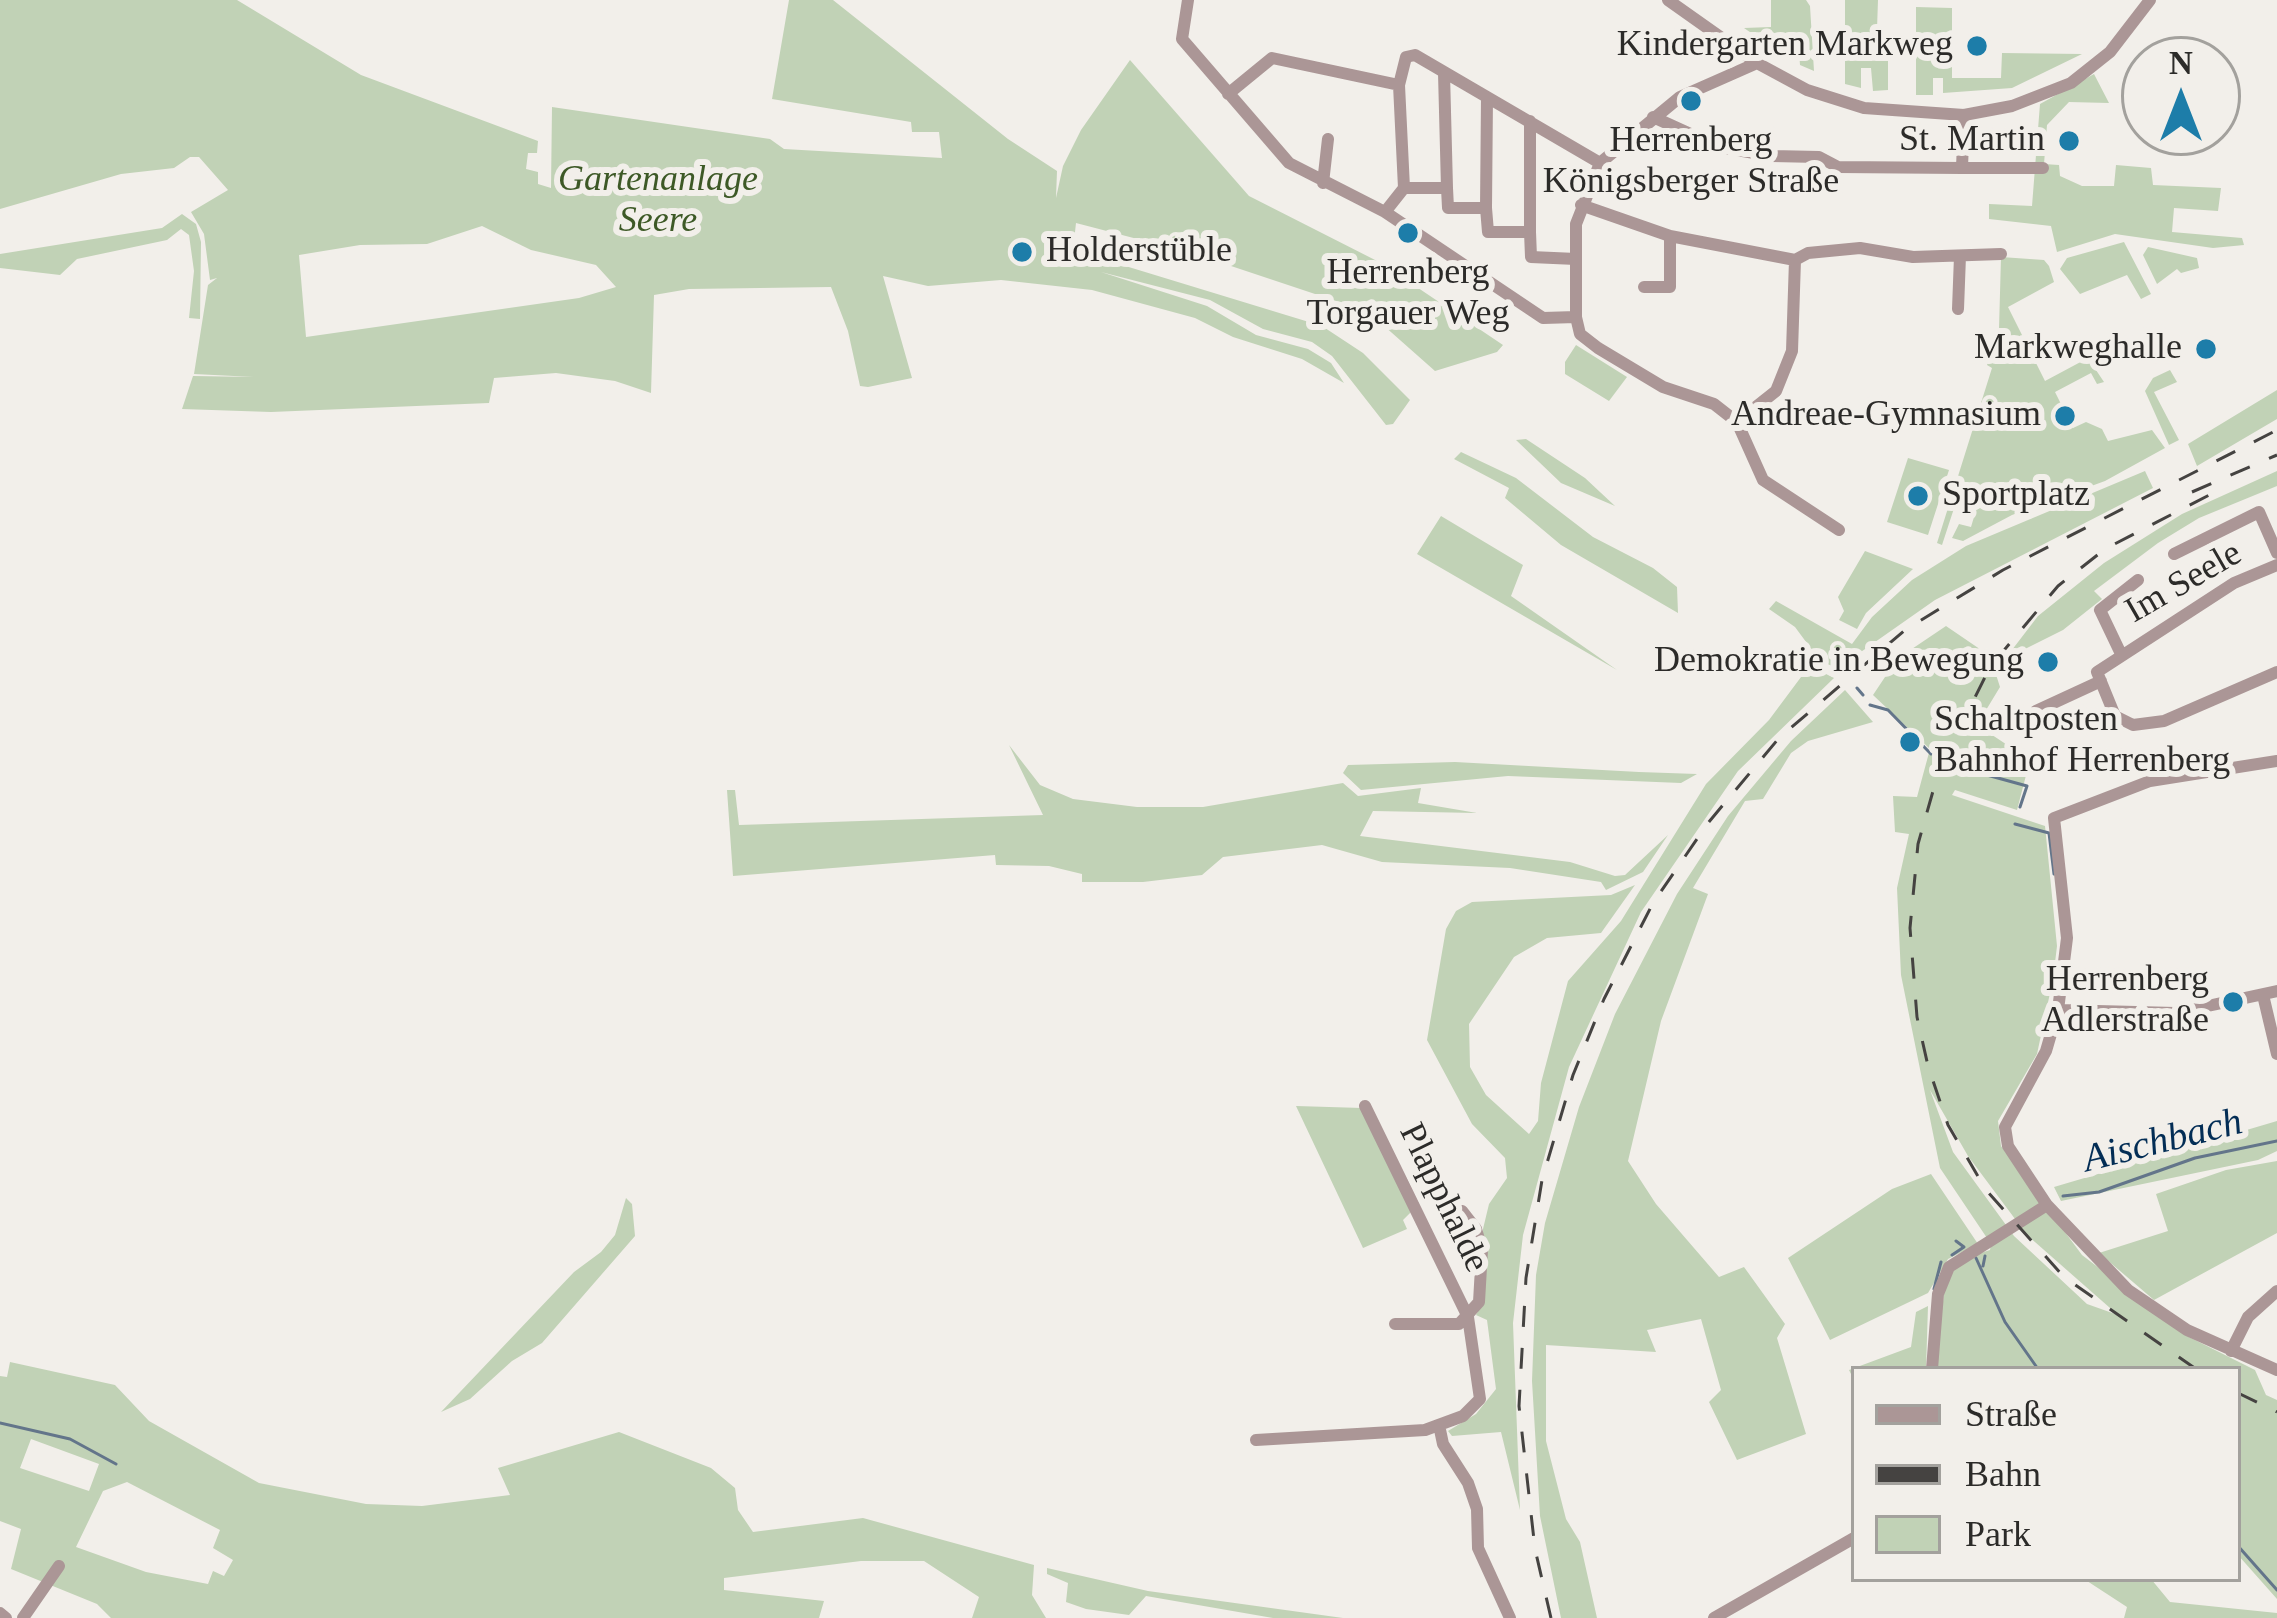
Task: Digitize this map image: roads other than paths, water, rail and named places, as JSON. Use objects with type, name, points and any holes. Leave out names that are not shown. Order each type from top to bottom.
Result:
[{"type":"street","points":[[1188,0],[1182,39],[1288,163],[1384,212],[1543,318],[1576,316]]},
{"type":"street","points":[[1667,0],[1757,63],[1807,90],[1864,108],[1964,115],[2012,106],[2071,83],[2124,38],[2150,0]]},
{"type":"street","points":[[1384,212],[1404,188],[1399,85],[1406,57],[1415,55],[1600,163]]},
{"type":"street","points":[[1228,94],[1272,58],[1399,85]]},
{"type":"street","points":[[1757,63],[1680,98],[1600,163],[1581,205],[1576,316],[1580,334],[1598,348],[1663,387],[1714,404],[1737,422],[1763,480],[1839,530]]},
{"type":"street","points":[[1444,73],[1448,208],[1486,208]]},
{"type":"street","points":[[1487,97],[1488,232],[1530,232]]},
{"type":"street","points":[[1962,168],[1964,115]]},
{"type":"street","points":[[1653,117],[1719,147],[1772,156],[1819,157],[1838,167],[2043,168]]},
{"type":"street","points":[[1530,122],[1531,256],[1576,259]]},
{"type":"street","points":[[1323,183],[1328,139]]},
{"type":"street","points":[[1404,188],[1447,188]]},
{"type":"street","points":[[1581,205],[1670,236],[1795,260],[1808,253],[1860,248],[1913,256],[2001,254]]},
{"type":"street","points":[[1644,287],[1670,287],[1670,236]]},
{"type":"street","points":[[1958,309],[1960,256]]},
{"type":"street","points":[[1737,422],[1776,391],[1792,351],[1795,260]]},
{"type":"street","name":"Im Seele","points":[[2174,554],[2259,512],[2277,553]]},
{"type":"street","name":"Im Seele","points":[[2101,681],[2097,672],[2121,654],[2234,583],[2277,565]]},
{"type":"street","name":"Im Seele","points":[[2121,654],[2100,610],[2138,580]]},
{"type":"street","points":[[2036,711],[2101,681],[2115,716],[2133,725],[2164,721],[2277,672]]},
{"type":"street","points":[[2277,761],[2150,781],[2054,818],[2067,938],[2058,1010],[2046,1051],[2006,1127],[2008,1147],[2047,1204],[2128,1290],[2231,1351],[2277,1370]]},
{"type":"street","points":[[2058,1010],[2175,1013],[2270,993],[2277,1054]]},
{"type":"street","name":"Plapphalde","points":[[1365,1106],[1468,1317],[1480,1399],[1463,1416],[1438,1425]]},
{"type":"street","points":[[1933,1366],[1938,1294],[1949,1268],[2047,1204]]},
{"type":"street","name":"Plapphalde","points":[[1394,1324],[1459,1324],[1479,1302],[1482,1250],[1476,1229],[1462,1211]]},
{"type":"street","points":[[2231,1351],[2248,1317],[2277,1291]]},
{"type":"street","points":[[1256,1440],[1388,1435],[1438,1425],[1443,1444],[1468,1483],[1477,1509],[1478,1548],[1510,1618]]},
{"type":"street","points":[[1714,1618],[1851,1540]]},
{"type":"street","points":[[23,1618],[58,1566]]},
{"type":"waterway","points":[[1857,688],[1863,695]]},
{"type":"waterway","points":[[1870,705],[1888,710],[1931,754]]},
{"type":"waterway","points":[[1954,766],[2027,786],[2020,807]]},
{"type":"waterway","points":[[2015,824],[2049,833],[2054,874]]},
{"type":"waterway","name":"Aischbach","points":[[2063,1196],[2099,1192],[2195,1158],[2277,1141]]},
{"type":"waterway","points":[[1952,1255],[1964,1247],[1956,1241]]},
{"type":"waterway","name":"Aischbach","points":[[1983,1266],[1985,1256]]},
{"type":"waterway","name":"Aischbach","points":[[1976,1258],[2005,1322],[2036,1366]]},
{"type":"waterway","points":[[1934,1289],[1941,1262]]},
{"type":"waterway","points":[[0,1423],[70,1439],[116,1464]]},
{"type":"waterway","name":"Aischbach","points":[[2241,1549],[2277,1590]]},
{"type":"railway","points":[[1551,1618],[1535,1549],[1519,1406],[1526,1278],[1542,1180],[1573,1075],[1604,999],[1653,903],[1708,823],[1779,738],[1905,630],[2003,570],[2277,430]]},
{"type":"railway","points":[[2192,492],[2277,455]]},
{"type":"railway","points":[[2192,1366],[2064,1277],[1986,1190],[1948,1125],[1928,1066],[1917,1017],[1910,928],[1918,844],[1939,770],[1990,667],[2058,586],[2105,549],[2215,492]]},
{"type":"railway","points":[[2241,1394],[2277,1412]]},
{"type":"place","name":"Kindergarten Markweg","points":[[1977,46]]},
{"type":"place","name":"Herrenberg Königsberger Straße","points":[[1691,101]]},
{"type":"place","name":"St. Martin","points":[[2069,141]]},
{"type":"place","name":"Herrenberg Torgauer Weg","points":[[1408,233]]},
{"type":"place","name":"Holderstüble","points":[[1022,252]]},
{"type":"place","name":"Markweghalle","points":[[2206,349]]},
{"type":"place","name":"Andreae-Gymnasium","points":[[2065,416]]},
{"type":"place","name":"Sportplatz","points":[[1918,496]]},
{"type":"place","name":"Demokratie in Bewegung","points":[[2048,662]]},
{"type":"place","name":"Schaltposten Bahnhof Herrenberg","points":[[1910,742]]},
{"type":"place","name":"Herrenberg Adlerstraße","points":[[2233,1002]]},
{"type":"park label","name":"Gartenanlage Seere","points":[[658,202]]}]
